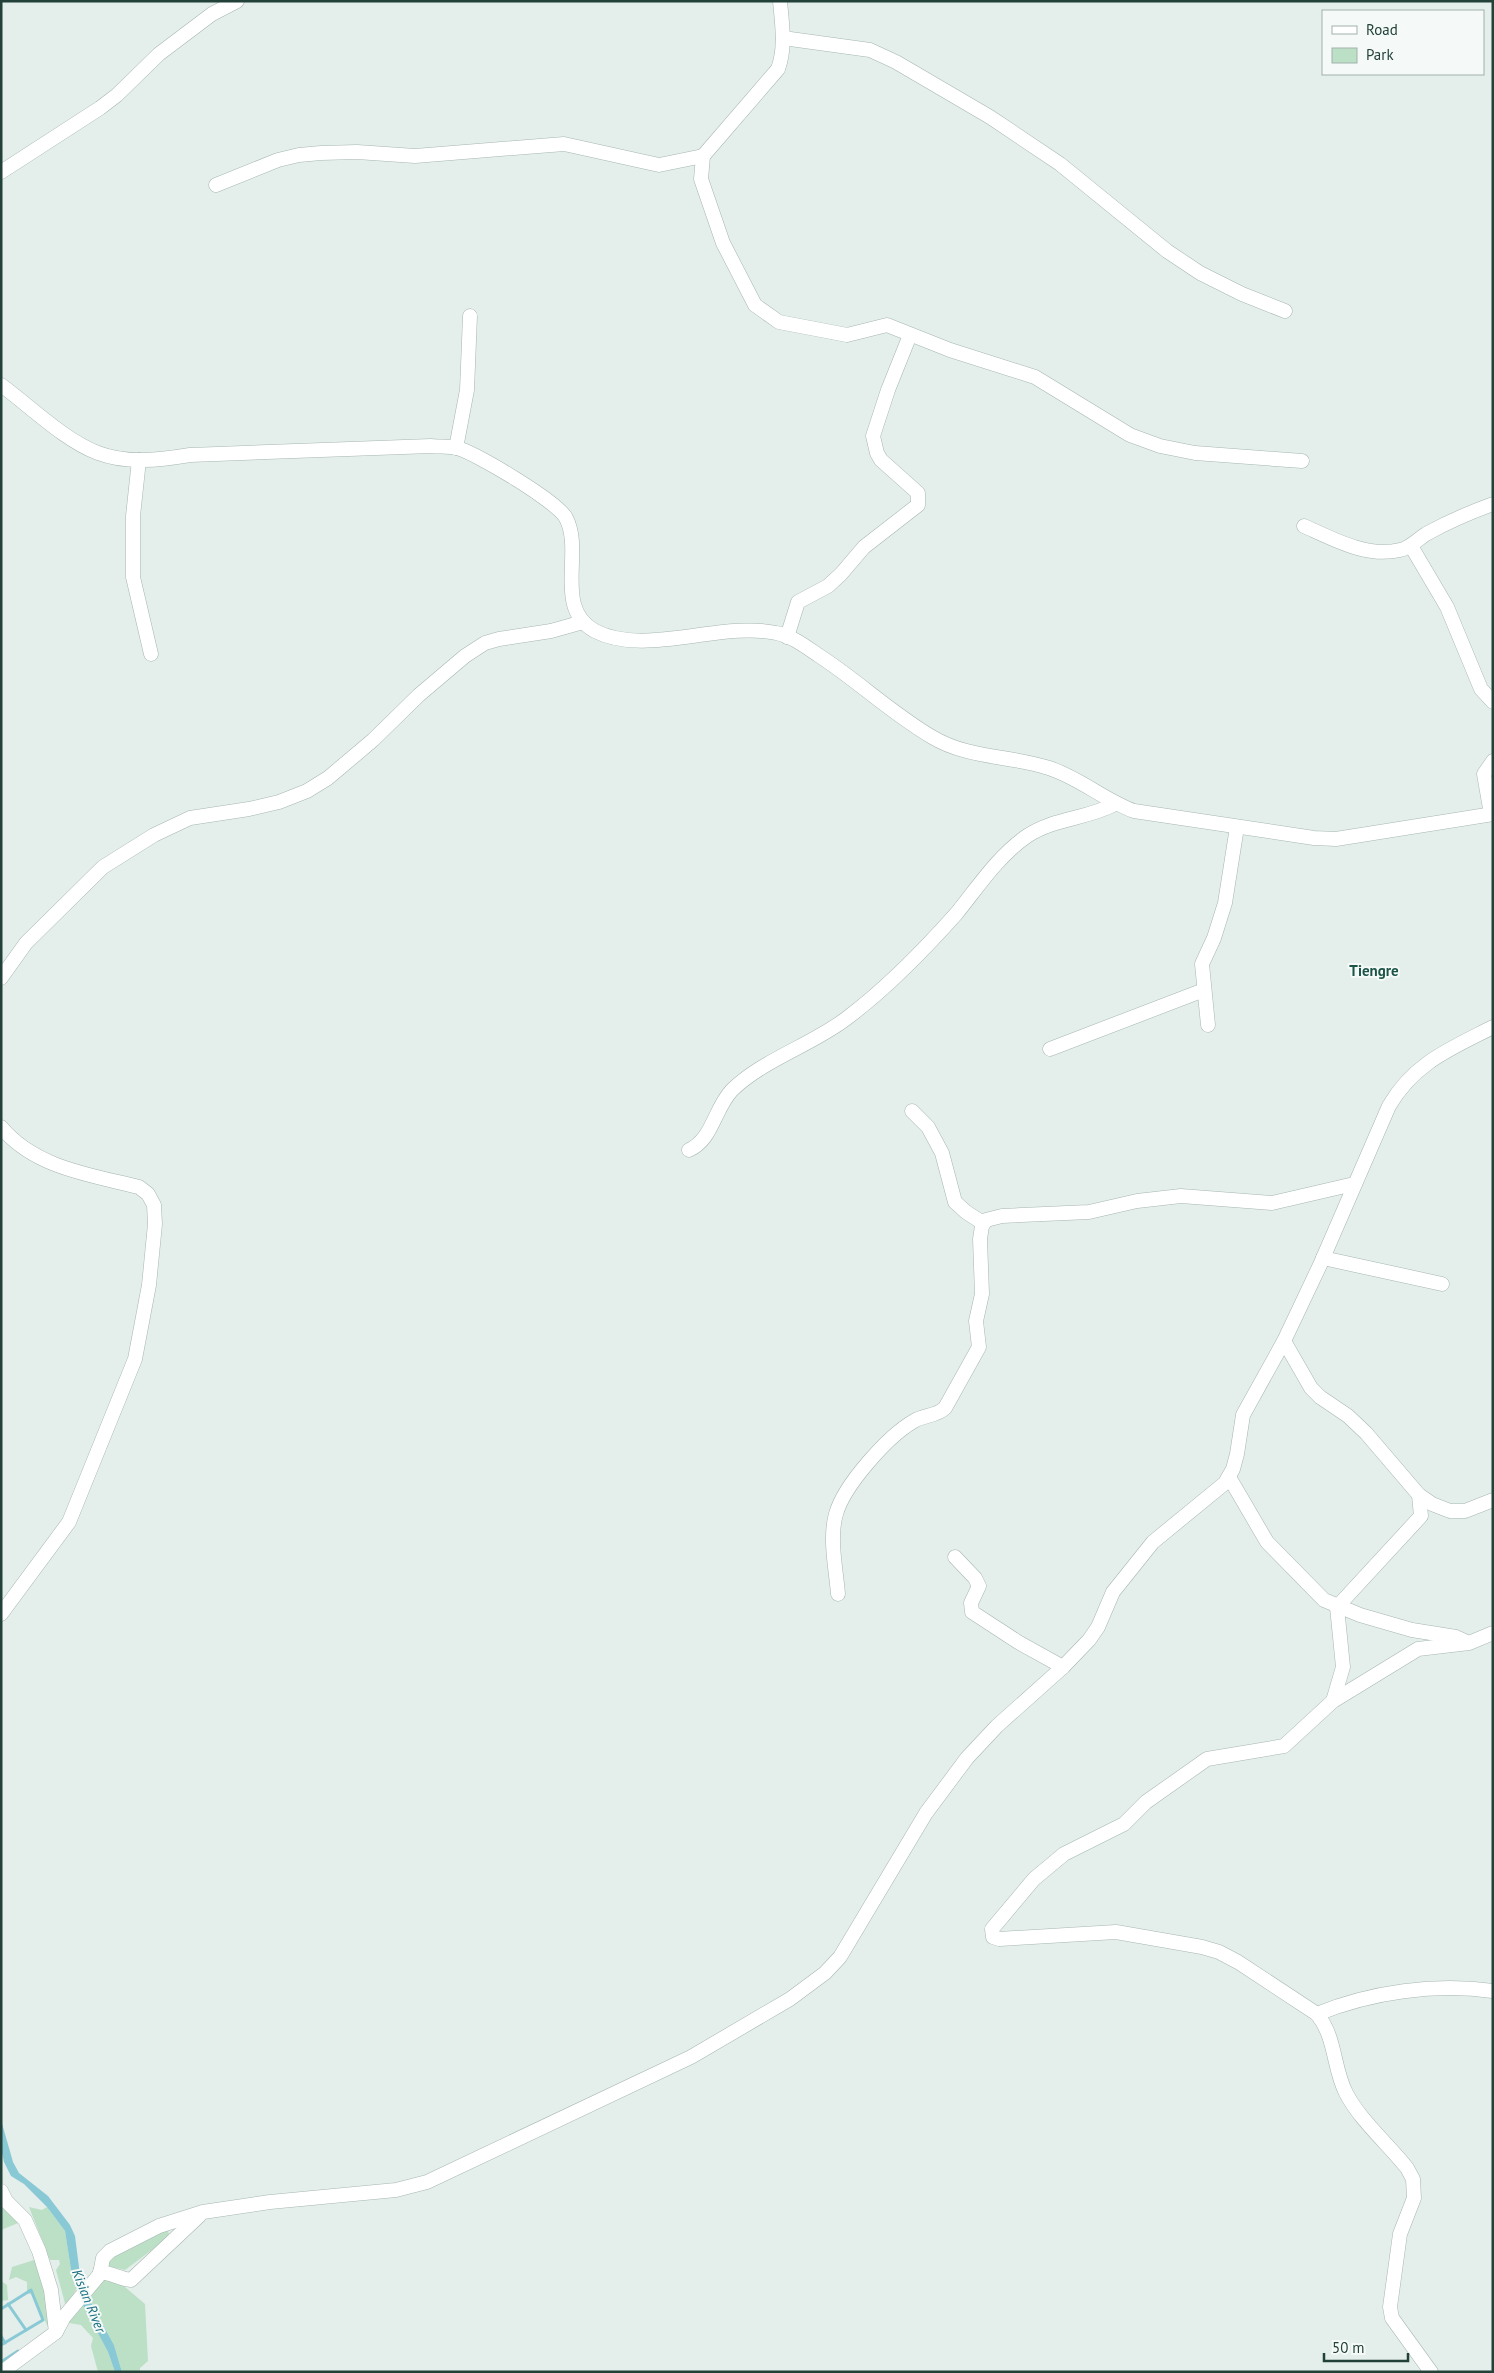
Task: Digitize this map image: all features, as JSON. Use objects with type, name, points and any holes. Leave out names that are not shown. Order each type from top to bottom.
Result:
[{"type":"street","points":[[1,172],[100,108],[117,95],[158,54],[212,14],[237,1]]},
{"type":"street","points":[[780,1],[783,38],[782,57],[778,69],[703,156],[701,179],[723,243],[740,280],[760,310],[779,322],[828,333],[847,335],[887,325],[950,350],[1035,377],[1130,435],[1160,446],[1195,453],[1302,461]]},
{"type":"street","points":[[783,38],[870,50],[896,62],[990,117],[1060,164],[1168,251],[1200,273],[1242,294],[1284,311]]},
{"type":"street","points":[[216,185],[278,160],[299,155],[321,153],[357,152],[415,156],[564,144],[659,165],[703,156]]},
{"type":"street","points":[[456,448],[467,390],[470,316]]},
{"type":"street","points":[[787,637],[798,602],[828,586],[864,547],[918,505],[918,494],[881,460],[877,453],[874,436],[888,390],[910,335]]},
{"type":"street","points":[[1,385],[73,440],[99,453],[140,460],[162,460],[190,455],[431,446],[456,448],[476,456],[553,504],[566,517],[572,533],[572,596],[575,610],[583,622],[595,631],[627,639],[654,640],[752,631],[777,633],[797,641],[828,661],[932,737],[961,750],[1048,768],[1073,778],[1115,804],[1153,815],[1314,838],[1336,839],[1492,814],[1484,774],[1493,762]]},
{"type":"street","points":[[140,460],[133,516],[133,576],[151,654]]},
{"type":"street","points":[[1304,526],[1340,542],[1370,551],[1401,550],[1411,546],[1426,534],[1493,504]]},
{"type":"street","points":[[1411,546],[1446,607],[1477,680],[1493,702]]},
{"type":"street","points":[[1,978],[26,943],[103,867],[154,835],[190,818],[249,809],[279,802],[307,792],[328,778],[373,740],[419,695],[465,656],[485,643],[499,638],[551,631],[583,622]]},
{"type":"street","points":[[689,1150],[703,1142],[715,1117],[732,1091],[757,1072],[847,1019],[890,982],[931,943],[997,863],[1025,837],[1042,827],[1101,811],[1115,804]]},
{"type":"street","points":[[1208,1026],[1202,964],[1214,938],[1224,904],[1237,827]]},
{"type":"street","points":[[1050,1049],[1204,990]]},
{"type":"street","points":[[2,2372],[56,2332],[64,2318],[100,2273],[103,2258],[110,2251],[125,2242],[160,2226],[203,2212],[270,2202],[388,2192],[427,2182],[691,2057],[790,2000],[825,1974],[840,1957],[926,1813],[967,1758],[997,1726],[1063,1667],[1088,1640],[1098,1627],[1113,1592],[1147,1549],[1168,1529],[1209,1498],[1229,1477],[1237,1454],[1243,1415],[1284,1341],[1388,1106],[1400,1087],[1434,1057],[1493,1027]]},
{"type":"street","points":[[912,1111],[928,1127],[942,1153],[955,1202],[966,1212],[984,1223]]},
{"type":"street","points":[[1,1127],[23,1146],[52,1164],[139,1187],[148,1194],[154,1205],[155,1224],[149,1285],[135,1359],[69,1522],[1,1614]]},
{"type":"street","points":[[838,1594],[834,1527],[839,1506],[878,1450],[914,1420],[942,1412],[946,1408],[976,1356],[979,1342],[976,1321],[982,1294],[980,1239],[984,1223],[994,1216],[1088,1212],[1137,1201],[1181,1196],[1272,1203],[1354,1184]]},
{"type":"street","points":[[1322,1258],[1442,1284]]},
{"type":"street","points":[[1284,1341],[1311,1388],[1320,1397],[1348,1416],[1366,1433],[1419,1495],[1432,1504],[1450,1511],[1465,1511],[1493,1500]]},
{"type":"street","points":[[1229,1477],[1267,1542],[1324,1600],[1338,1608],[1412,1630],[1456,1637],[1469,1643]]},
{"type":"street","points":[[1333,1701],[1343,1666],[1338,1608],[1421,1516],[1419,1495]]},
{"type":"street","points":[[955,1557],[975,1578],[979,1586],[970,1603],[972,1612],[1018,1642],[1063,1667]]},
{"type":"street","points":[[1431,2372],[1392,2318],[1390,2306],[1400,2234],[1414,2198],[1413,2179],[1407,2168],[1356,2109],[1346,2092],[1328,2031],[1317,2014],[1238,1962],[1219,1952],[1202,1947],[1116,1932],[1005,1939],[993,1937],[991,1934],[994,1924],[1034,1879],[1064,1854],[1124,1824],[1146,1802],[1207,1759],[1284,1746],[1333,1701],[1418,1650],[1469,1643],[1493,1633]]},
{"type":"street","points":[[1317,2014],[1344,2003],[1420,1990],[1444,1988],[1493,1991]]},
{"type":"street","points":[[1,2191],[6,2201],[25,2220],[39,2251],[51,2290],[56,2332]]},
{"type":"street","points":[[100,2273],[110,2272],[119,2279],[131,2280],[203,2212]]},
{"type":"green space","points":[[1,2196],[23,2221],[1,2230]]},
{"type":"green space","points":[[29,2207],[42,2210],[47,2207],[65,2231],[72,2276],[77,2288],[66,2307],[56,2270],[60,2264],[59,2260],[50,2260]]},
{"type":"green space","points":[[168,2228],[169,2237],[125,2270],[108,2266],[111,2257]]},
{"type":"green space","points":[[34,2260],[51,2274],[51,2333],[32,2294],[27,2294],[27,2282],[16,2277],[9,2280],[12,2267]]},
{"type":"green space","points":[[104,2274],[119,2282],[145,2304],[148,2361],[140,2368],[140,2372],[122,2372],[114,2345],[88,2296]]},
{"type":"green space","points":[[1,2281],[7,2285],[8,2300],[1,2301]]},
{"type":"green space","points":[[82,2302],[108,2352],[115,2372],[98,2372],[91,2346],[93,2338],[81,2325],[69,2323]]},
{"type":"water","name":"Kisian River","points":[[1,2120],[13,2162],[19,2173],[48,2196],[70,2225],[75,2236],[80,2275],[89,2299],[114,2345],[122,2372],[115,2372],[108,2352],[84,2307],[72,2276],[65,2231],[47,2207],[24,2184],[11,2176],[4,2162],[1,2149]]},
{"type":"waterway","points":[[1,2309],[31,2290],[43,2320],[1,2345]]},
{"type":"waterway","points":[[8,2304],[26,2330]]},
{"type":"waterway","points":[[1,2336],[5,2343]]},
{"type":"waterway","points":[[1,2362],[18,2351]]},
{"type":"district","name":"Tiengre","points":[[1374,971]]}]
